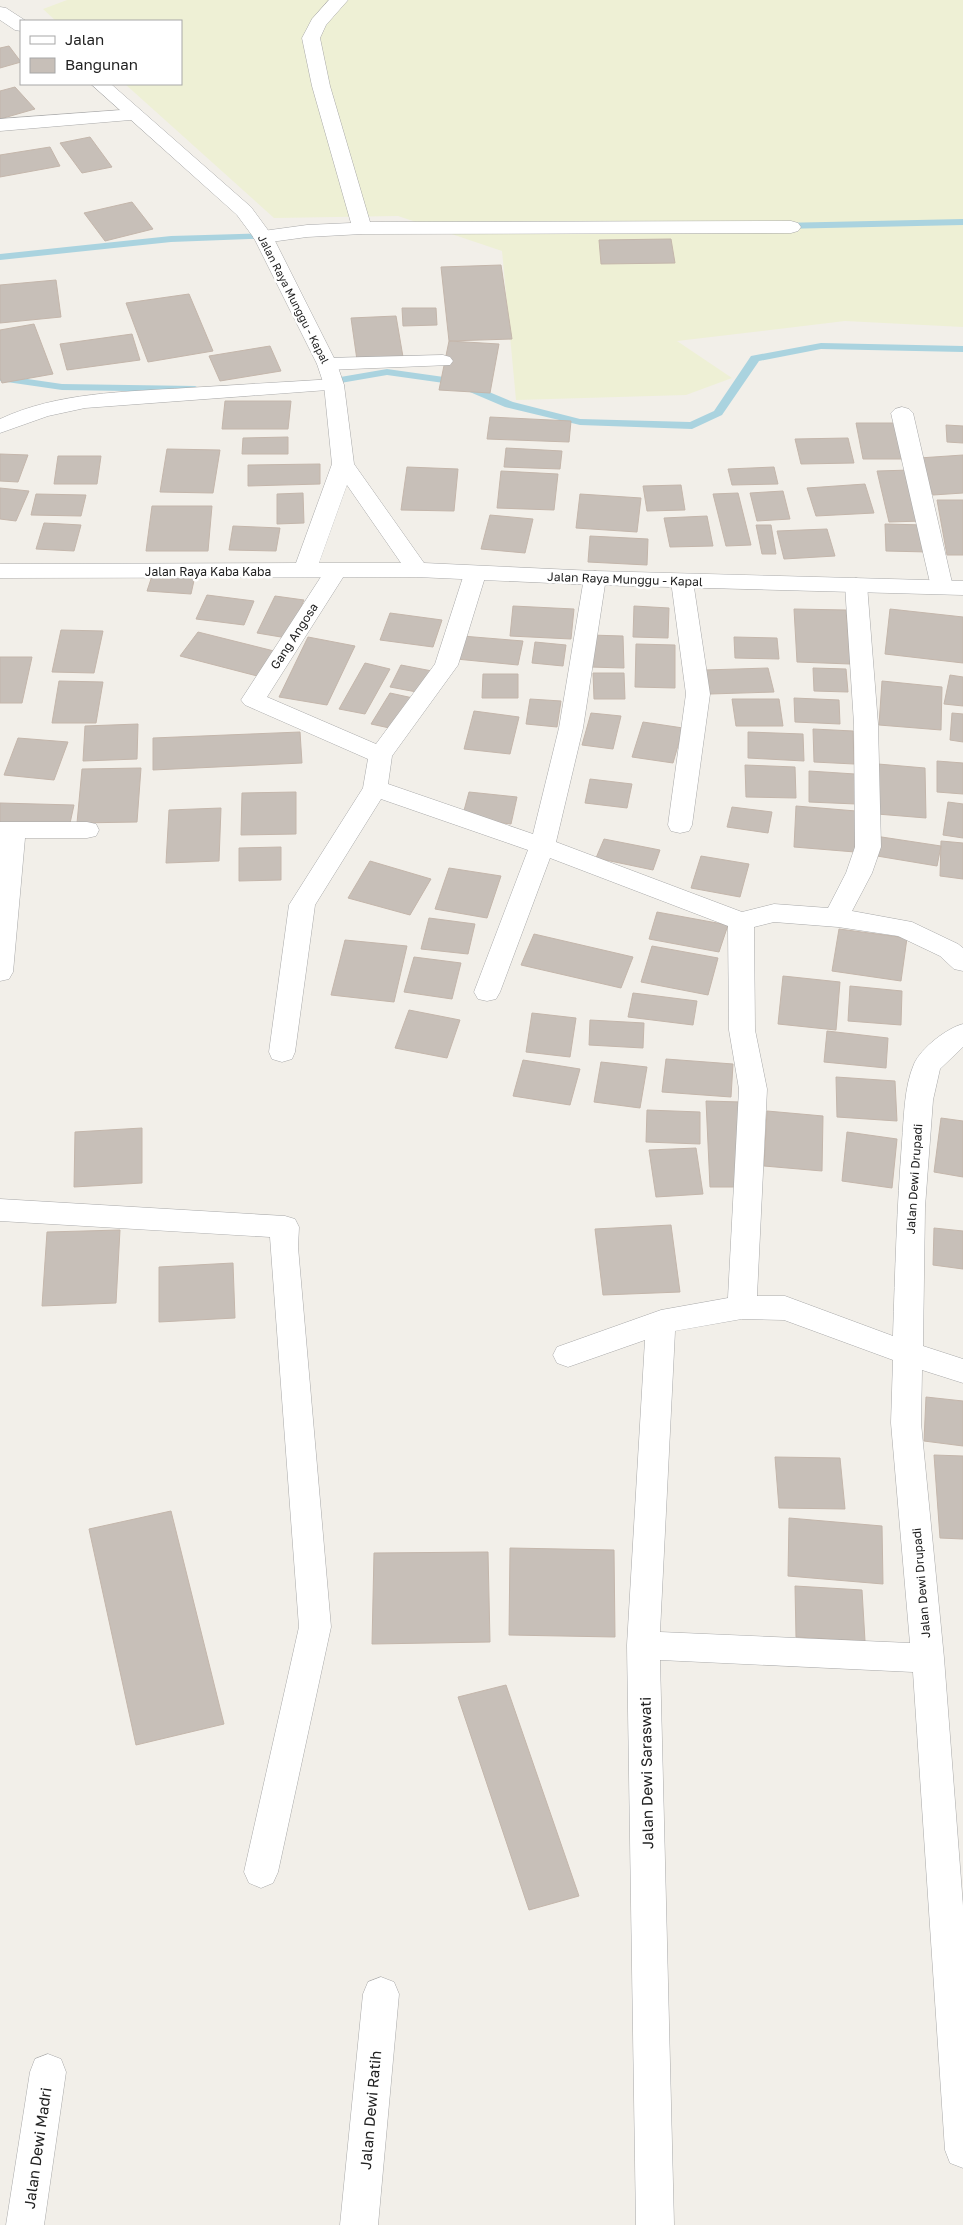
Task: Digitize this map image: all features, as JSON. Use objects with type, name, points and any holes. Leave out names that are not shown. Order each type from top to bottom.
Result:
[{"type":"street","points":[[339,0],[318,23],[311,38],[321,86],[362,228]]},
{"type":"street","points":[[0,12],[20,25]]},
{"type":"street","name":"Jalan Raya Munggu - Kapal","points":[[101,85],[244,211],[262,235],[327,364],[334,385],[344,464],[417,570],[475,574],[682,581],[952,588]]},
{"type":"street","points":[[0,125],[136,115]]},
{"type":"street","points":[[262,235],[307,230],[362,228],[791,227]]},
{"type":"street","points":[[327,364],[443,361]]},
{"type":"street","points":[[0,427],[49,410],[90,401],[334,385]]},
{"type":"street","points":[[902,413],[952,588]]},
{"type":"street","name":"Jalan Raya Munggu - Kapal","points":[[304,571],[344,464]]},
{"type":"street","name":"Jalan Raya Kaba Kaba","points":[[0,571],[417,570]]},
{"type":"street","name":"Gang Angosa","points":[[336,571],[253,700],[378,770]]},
{"type":"street","points":[[282,1052],[302,905],[378,770],[446,664],[475,574]]},
{"type":"street","points":[[487,992],[542,846],[571,728],[595,578]]},
{"type":"street","points":[[680,825],[698,694],[682,581]]},
{"type":"street","points":[[843,906],[859,873],[868,847],[866,724],[856,585]]},
{"type":"street","points":[[378,770],[542,846],[741,921],[774,913],[843,906],[903,928],[949,950],[963,962]]},
{"type":"street","points":[[1,969],[7,830],[87,830]]},
{"type":"street","points":[[741,921],[742,1030],[753,1089],[742,1307]]},
{"type":"street","name":"Jalan Dewi Drupadi","points":[[963,1034],[959,1035],[927,1065],[919,1100],[911,1207],[906,1423],[928,1658],[963,2150]]},
{"type":"street","points":[[0,1210],[285,1227],[284,1247],[316,1627],[261,1872]]},
{"type":"street","points":[[568,1355],[661,1322],[742,1307],[785,1308],[907,1353],[963,1371]]},
{"type":"street","name":"Jalan Dewi Saraswati","points":[[655,2225],[643,1645],[661,1322]]},
{"type":"street","points":[[643,1645],[928,1658]]},
{"type":"street","name":"Jalan Dewi Ratih","points":[[360,2225],[381,1994]]},
{"type":"street","name":"Jalan Dewi Madri","points":[[25,2225],[48,2072]]},
{"type":"green space","points":[[67,0],[963,0],[963,327],[845,321],[677,341],[732,378],[686,395],[516,400],[502,251],[398,216],[274,218],[126,85],[182,85],[182,20],[55,20],[43,9]]},
{"type":"building","points":[[9,46],[20,62],[0,68],[0,48]]},
{"type":"building","points":[[15,87],[35,109],[0,119],[0,91]]},
{"type":"building","points":[[90,137],[112,167],[82,173],[60,143]]},
{"type":"building","points":[[50,147],[60,166],[0,177],[0,155]]},
{"type":"building","points":[[132,202],[153,229],[105,241],[84,213]]},
{"type":"building","points":[[671,239],[675,263],[601,264],[599,240]]},
{"type":"building","points":[[501,265],[512,339],[449,341],[441,267]]},
{"type":"building","points":[[56,280],[61,317],[0,323],[0,285]]},
{"type":"building","points":[[189,294],[213,351],[148,362],[126,303]]},
{"type":"building","points":[[402,308],[436,308],[437,325],[403,326]]},
{"type":"building","points":[[396,316],[403,357],[357,360],[351,318]]},
{"type":"building","points":[[34,324],[53,374],[2,383],[0,378],[0,330]]},
{"type":"building","points":[[132,334],[140,360],[67,370],[60,344]]},
{"type":"building","points":[[449,341],[499,344],[490,393],[439,390]]},
{"type":"building","points":[[270,346],[281,371],[220,381],[209,356]]},
{"type":"building","points":[[225,401],[291,401],[288,429],[222,429]]},
{"type":"building","points":[[490,417],[571,421],[569,442],[487,439]]},
{"type":"building","points":[[856,423],[900,423],[908,459],[863,459]]},
{"type":"building","points":[[946,425],[963,426],[963,443],[947,442]]},
{"type":"building","points":[[288,437],[288,454],[242,454],[243,438]]},
{"type":"building","points":[[848,438],[854,463],[801,464],[795,439]]},
{"type":"building","points":[[506,448],[562,451],[560,469],[504,467]]},
{"type":"building","points":[[167,449],[220,450],[213,493],[160,492]]},
{"type":"building","points":[[0,454],[28,455],[18,482],[0,481]]},
{"type":"building","points":[[963,455],[963,493],[933,495],[919,458]]},
{"type":"building","points":[[58,456],[101,456],[97,484],[54,484]]},
{"type":"building","points":[[320,464],[320,484],[248,486],[248,465]]},
{"type":"building","points":[[407,467],[458,469],[454,511],[401,510]]},
{"type":"building","points":[[774,467],[778,484],[732,485],[728,469]]},
{"type":"building","points":[[911,470],[923,521],[889,522],[877,471]]},
{"type":"building","points":[[501,471],[558,474],[554,510],[497,508]]},
{"type":"building","points":[[865,484],[874,513],[816,516],[807,488]]},
{"type":"building","points":[[681,485],[685,510],[647,511],[643,486]]},
{"type":"building","points":[[0,488],[29,491],[16,521],[0,519]]},
{"type":"building","points":[[783,491],[790,519],[757,521],[750,493]]},
{"type":"building","points":[[303,493],[304,523],[277,524],[277,494]]},
{"type":"building","points":[[738,493],[751,545],[726,546],[713,494]]},
{"type":"building","points":[[36,494],[86,495],[81,516],[31,515]]},
{"type":"building","points":[[580,494],[641,498],[637,532],[576,528]]},
{"type":"building","points":[[937,500],[963,500],[963,555],[947,555]]},
{"type":"building","points":[[152,506],[212,506],[208,551],[146,551]]},
{"type":"building","points":[[490,515],[533,519],[525,553],[481,549]]},
{"type":"building","points":[[707,516],[713,546],[670,547],[664,518]]},
{"type":"building","points":[[44,523],[81,525],[74,551],[36,549]]},
{"type":"building","points":[[885,524],[925,525],[928,552],[886,551]]},
{"type":"building","points":[[756,525],[771,525],[776,554],[762,554]]},
{"type":"building","points":[[233,526],[280,528],[276,551],[229,550]]},
{"type":"building","points":[[827,529],[835,556],[784,559],[777,531]]},
{"type":"building","points":[[590,536],[648,539],[647,565],[588,562]]},
{"type":"building","points":[[153,573],[195,576],[191,594],[147,591]]},
{"type":"building","points":[[207,595],[254,601],[244,625],[196,619]]},
{"type":"building","points":[[275,596],[304,600],[287,638],[257,633]]},
{"type":"building","points":[[513,606],[574,609],[571,639],[510,636]]},
{"type":"building","points":[[634,606],[669,608],[668,638],[633,637]]},
{"type":"building","points":[[794,609],[846,610],[850,664],[797,662]]},
{"type":"building","points":[[890,609],[963,617],[963,663],[885,654]]},
{"type":"building","points":[[390,613],[442,620],[433,647],[380,640]]},
{"type":"building","points":[[61,630],[103,631],[94,673],[52,672]]},
{"type":"building","points":[[198,632],[278,652],[261,677],[180,656]]},
{"type":"building","points":[[590,635],[623,636],[624,668],[590,667]]},
{"type":"building","points":[[462,636],[523,641],[518,665],[456,659]]},
{"type":"building","points":[[308,637],[355,646],[327,705],[279,697]]},
{"type":"building","points":[[734,637],[777,638],[779,659],[735,658]]},
{"type":"building","points":[[535,642],[566,645],[563,666],[532,663]]},
{"type":"building","points":[[636,644],[675,645],[675,688],[635,687]]},
{"type":"building","points":[[0,657],[32,657],[22,703],[0,703]]},
{"type":"building","points":[[365,663],[390,669],[365,714],[339,709]]},
{"type":"building","points":[[401,665],[432,671],[422,693],[390,687]]},
{"type":"building","points":[[768,668],[774,692],[710,694],[705,670]]},
{"type":"building","points":[[813,668],[846,669],[848,692],[814,691]]},
{"type":"building","points":[[593,673],[624,673],[625,699],[594,699]]},
{"type":"building","points":[[483,674],[518,674],[518,698],[482,698]]},
{"type":"building","points":[[950,675],[963,677],[963,706],[944,704]]},
{"type":"building","points":[[59,681],[103,682],[96,723],[52,723]]},
{"type":"building","points":[[882,681],[942,687],[941,730],[879,725]]},
{"type":"building","points":[[390,693],[413,698],[394,729],[371,724]]},
{"type":"building","points":[[794,698],[839,700],[840,724],[795,722]]},
{"type":"building","points":[[530,699],[561,701],[557,727],[526,724]]},
{"type":"building","points":[[732,699],[779,699],[783,726],[736,726]]},
{"type":"building","points":[[474,711],[519,717],[510,754],[464,749]]},
{"type":"building","points":[[591,713],[621,716],[613,749],[582,745]]},
{"type":"building","points":[[952,713],[963,714],[963,742],[950,740]]},
{"type":"building","points":[[643,722],[683,728],[673,763],[632,757]]},
{"type":"building","points":[[138,724],[137,759],[83,761],[85,726]]},
{"type":"building","points":[[813,729],[853,731],[854,764],[814,762]]},
{"type":"building","points":[[300,732],[302,763],[153,770],[153,738]]},
{"type":"building","points":[[748,732],[803,734],[804,761],[748,758]]},
{"type":"building","points":[[18,738],[68,742],[54,780],[4,775]]},
{"type":"building","points":[[937,761],[963,763],[963,794],[937,792]]},
{"type":"building","points":[[878,764],[925,768],[926,818],[877,814]]},
{"type":"building","points":[[745,765],[795,767],[796,798],[746,797]]},
{"type":"building","points":[[141,768],[137,822],[77,823],[82,769]]},
{"type":"building","points":[[809,771],[855,774],[856,804],[809,802]]},
{"type":"building","points":[[590,779],[632,784],[627,808],[585,803]]},
{"type":"building","points":[[296,792],[296,834],[241,835],[242,793]]},
{"type":"building","points":[[469,792],[517,797],[511,824],[462,818]]},
{"type":"building","points":[[948,802],[963,804],[963,838],[943,835]]},
{"type":"building","points":[[0,803],[74,805],[69,828],[0,826]]},
{"type":"building","points":[[796,806],[856,811],[855,852],[794,847]]},
{"type":"building","points":[[732,807],[772,812],[768,833],[727,827]]},
{"type":"building","points":[[221,808],[219,861],[166,863],[169,810]]},
{"type":"building","points":[[875,836],[941,846],[937,866],[871,855]]},
{"type":"building","points":[[604,839],[660,850],[653,870],[596,858]]},
{"type":"building","points":[[941,841],[963,843],[963,879],[940,876]]},
{"type":"building","points":[[281,847],[281,880],[239,881],[239,848]]},
{"type":"building","points":[[701,856],[749,864],[740,897],[691,888]]},
{"type":"building","points":[[370,861],[431,879],[410,915],[348,898]]},
{"type":"building","points":[[449,868],[501,876],[487,918],[435,909]]},
{"type":"building","points":[[657,912],[728,925],[719,952],[649,939]]},
{"type":"building","points":[[429,918],[475,924],[468,954],[421,949]]},
{"type":"building","points":[[839,929],[907,938],[901,981],[832,971]]},
{"type":"building","points":[[534,934],[633,957],[621,988],[521,965]]},
{"type":"building","points":[[345,940],[407,946],[394,1002],[331,995]]},
{"type":"building","points":[[652,946],[718,958],[708,995],[641,982]]},
{"type":"building","points":[[414,957],[461,963],[452,999],[404,992]]},
{"type":"building","points":[[783,976],[840,982],[836,1030],[778,1024]]},
{"type":"building","points":[[850,986],[902,991],[901,1025],[848,1021]]},
{"type":"building","points":[[633,993],[697,1001],[693,1025],[628,1017]]},
{"type":"building","points":[[409,1010],[460,1020],[447,1058],[395,1048]]},
{"type":"building","points":[[532,1013],[576,1018],[570,1057],[526,1052]]},
{"type":"building","points":[[590,1020],[644,1023],[643,1048],[589,1045]]},
{"type":"building","points":[[827,1031],[888,1038],[886,1068],[824,1062]]},
{"type":"building","points":[[666,1059],[733,1064],[731,1097],[662,1092]]},
{"type":"building","points":[[523,1060],[580,1069],[570,1105],[513,1096]]},
{"type":"building","points":[[601,1062],[647,1067],[640,1108],[594,1102]]},
{"type":"building","points":[[836,1077],[895,1081],[897,1121],[837,1117]]},
{"type":"building","points":[[706,1101],[741,1102],[746,1187],[710,1187]]},
{"type":"building","points":[[647,1110],[700,1112],[700,1144],[646,1142]]},
{"type":"building","points":[[767,1111],[823,1116],[822,1171],[764,1166]]},
{"type":"building","points":[[941,1118],[963,1121],[963,1177],[934,1172]]},
{"type":"building","points":[[142,1128],[142,1183],[74,1187],[75,1132]]},
{"type":"building","points":[[847,1132],[897,1139],[892,1188],[842,1181]]},
{"type":"building","points":[[696,1148],[703,1194],[656,1197],[649,1150]]},
{"type":"building","points":[[671,1225],[680,1292],[603,1295],[595,1229]]},
{"type":"building","points":[[934,1228],[963,1231],[963,1269],[933,1265]]},
{"type":"building","points":[[120,1230],[116,1303],[42,1306],[47,1232]]},
{"type":"building","points":[[233,1263],[235,1318],[159,1322],[159,1267]]},
{"type":"building","points":[[926,1397],[963,1401],[963,1446],[924,1441]]},
{"type":"building","points":[[934,1455],[963,1456],[963,1539],[940,1538]]},
{"type":"building","points":[[775,1457],[840,1458],[845,1509],[779,1508]]},
{"type":"building","points":[[171,1511],[224,1724],[136,1745],[89,1529]]},
{"type":"building","points":[[789,1518],[882,1526],[883,1584],[788,1576]]},
{"type":"building","points":[[510,1548],[614,1550],[615,1637],[509,1635]]},
{"type":"building","points":[[488,1552],[490,1642],[372,1644],[374,1553]]},
{"type":"building","points":[[795,1586],[862,1590],[865,1641],[796,1637]]},
{"type":"building","points":[[506,1685],[579,1896],[529,1910],[458,1697]]},
{"type":"waterway","points":[[780,226],[963,222]]},
{"type":"waterway","points":[[0,257],[171,239],[273,236]]},
{"type":"waterway","points":[[323,383],[387,372],[454,381],[509,405],[580,422],[692,426],[718,413],[755,358],[821,346],[963,349]]},
{"type":"waterway","points":[[0,378],[62,387],[195,389]]}]
